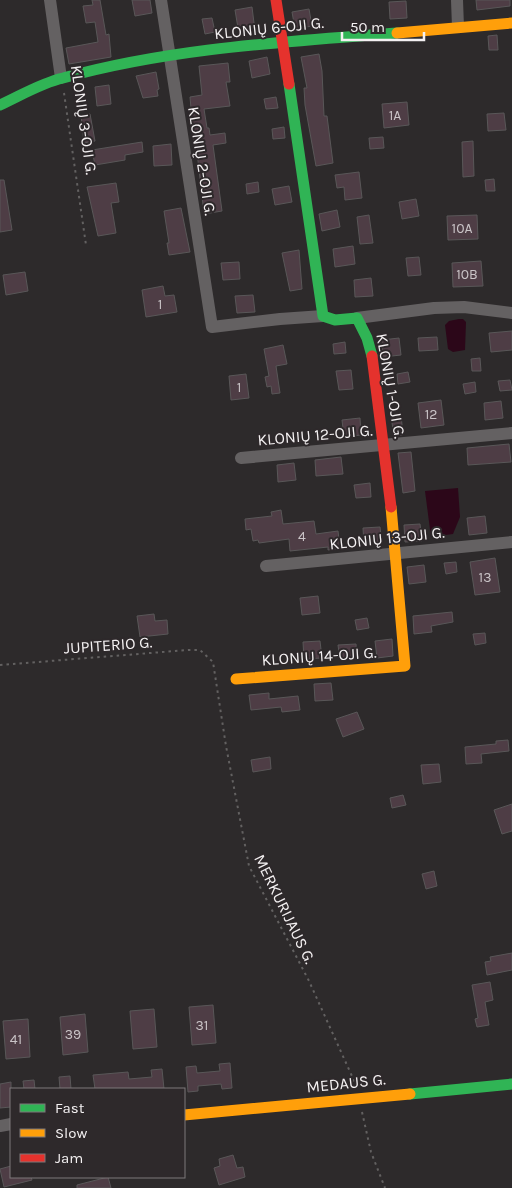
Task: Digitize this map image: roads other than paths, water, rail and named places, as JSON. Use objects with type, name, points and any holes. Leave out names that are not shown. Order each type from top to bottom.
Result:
[{"type":"street","name":"KLONIŲ 3-OJI G.","points":[[50,0],[61,78]]},
{"type":"street","name":"KLONIŲ 2-OJI G.","points":[[161,0],[212,327],[323,316]]},
{"type":"street","points":[[276,0],[323,316]]},
{"type":"street","points":[[457,0],[458,27]]},
{"type":"street","name":"KLONIŲ 6-OJI G.","points":[[0,105],[61,78],[169,56],[282,42],[512,23]]},
{"type":"street","points":[[357,318],[434,308],[464,307],[512,313]]},
{"type":"street","name":"KLONIŲ 1-OJI G.","points":[[323,316],[335,320],[357,318],[367,335],[372,356],[385,446],[405,666]]},
{"type":"street","name":"KLONIŲ 12-OJI G.","points":[[240,458],[512,433]]},
{"type":"street","name":"KLONIŲ 13-OJI G.","points":[[266,566],[512,542]]},
{"type":"street","name":"KLONIŲ 14-OJI G.","points":[[236,679],[405,666]]},
{"type":"street","name":"MEDAUS G.","points":[[185,1115],[358,1097],[512,1084]]}]
